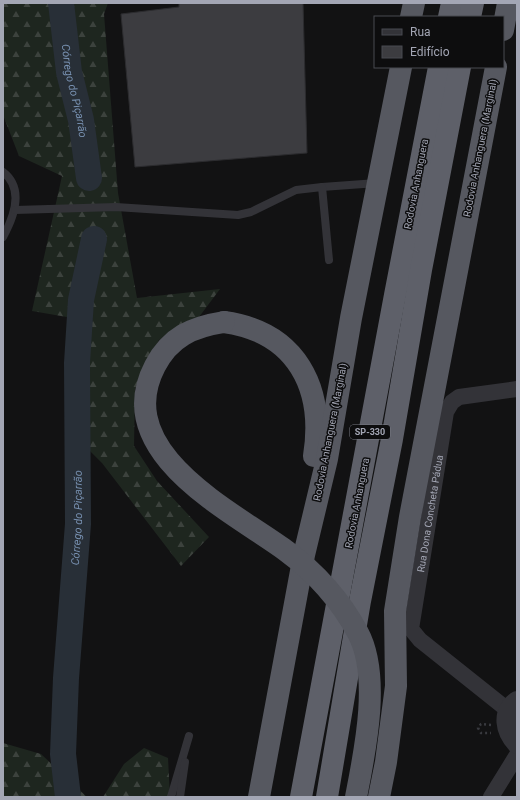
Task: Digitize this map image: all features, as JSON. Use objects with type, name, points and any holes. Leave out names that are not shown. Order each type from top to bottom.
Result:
[{"type":"highway","points":[[411,16],[414,3]]},
{"type":"highway","points":[[449,16],[452,3]]},
{"type":"highway","points":[[470,16],[472,3]]},
{"type":"highway","points":[[504,25],[508,3]]},
{"type":"highway","name":"Rodovia Anhanguera (Marginal)","points":[[259,797],[304,555],[327,459],[351,318],[401,68]]},
{"type":"highway","name":"Rodovia Anhanguera","points":[[301,797],[439,68]]},
{"type":"highway","name":"SP-330","points":[[327,797],[360,600],[392,439],[421,270],[460,68]]},
{"type":"highway","name":"Rodovia Anhanguera (Marginal)","points":[[379,797],[386,762],[396,686],[396,611],[410,517],[496,68]]},
{"type":"highway","points":[[304,555],[306,506],[317,437],[316,412],[311,390],[304,374],[293,356],[274,339],[244,324],[224,322],[197,327],[173,340],[160,357],[149,377],[145,405],[149,426],[159,448],[179,474],[220,505],[286,551],[338,600],[359,634],[364,649],[370,694],[369,717],[356,797]]},
{"type":"street","name":"Rua Dona Concheta Pádua","points":[[513,706],[495,702],[414,634],[411,629],[446,412],[452,402],[459,397],[517,389]]},
{"type":"street","points":[[513,706],[506,723],[510,735],[517,744]]},
{"type":"street","points":[[491,797],[517,755]]},
{"type":"lane","points":[[3,172],[13,184],[16,197],[15,210],[3,237]]},
{"type":"lane","points":[[15,210],[116,207],[238,215],[251,212],[296,190],[378,183]]},
{"type":"lane","points":[[322,187],[329,260]]},
{"type":"lane","points":[[171,797],[189,736],[180,797]]},
{"type":"green space","points":[[3,3],[108,3],[104,14],[118,193],[137,298],[220,289],[199,317],[159,340],[135,389],[134,446],[157,481],[209,537],[181,566],[102,463],[87,448],[90,321],[32,311],[62,176],[19,156],[3,115]]},
{"type":"green space","points":[[3,743],[41,754],[87,797],[3,797]]},
{"type":"green space","points":[[144,748],[168,758],[170,797],[103,797],[124,764]]},
{"type":"building","points":[[179,3],[303,3],[307,153],[135,167],[121,14],[179,7]]},
{"type":"waterway","name":"Córrego do Piçarrão","points":[[61,3],[69,72],[81,120],[89,178]]},
{"type":"waterway","name":"Córrego do Piçarrão","points":[[68,797],[63,754],[66,678],[78,524],[77,363],[81,300],[94,239]]}]
